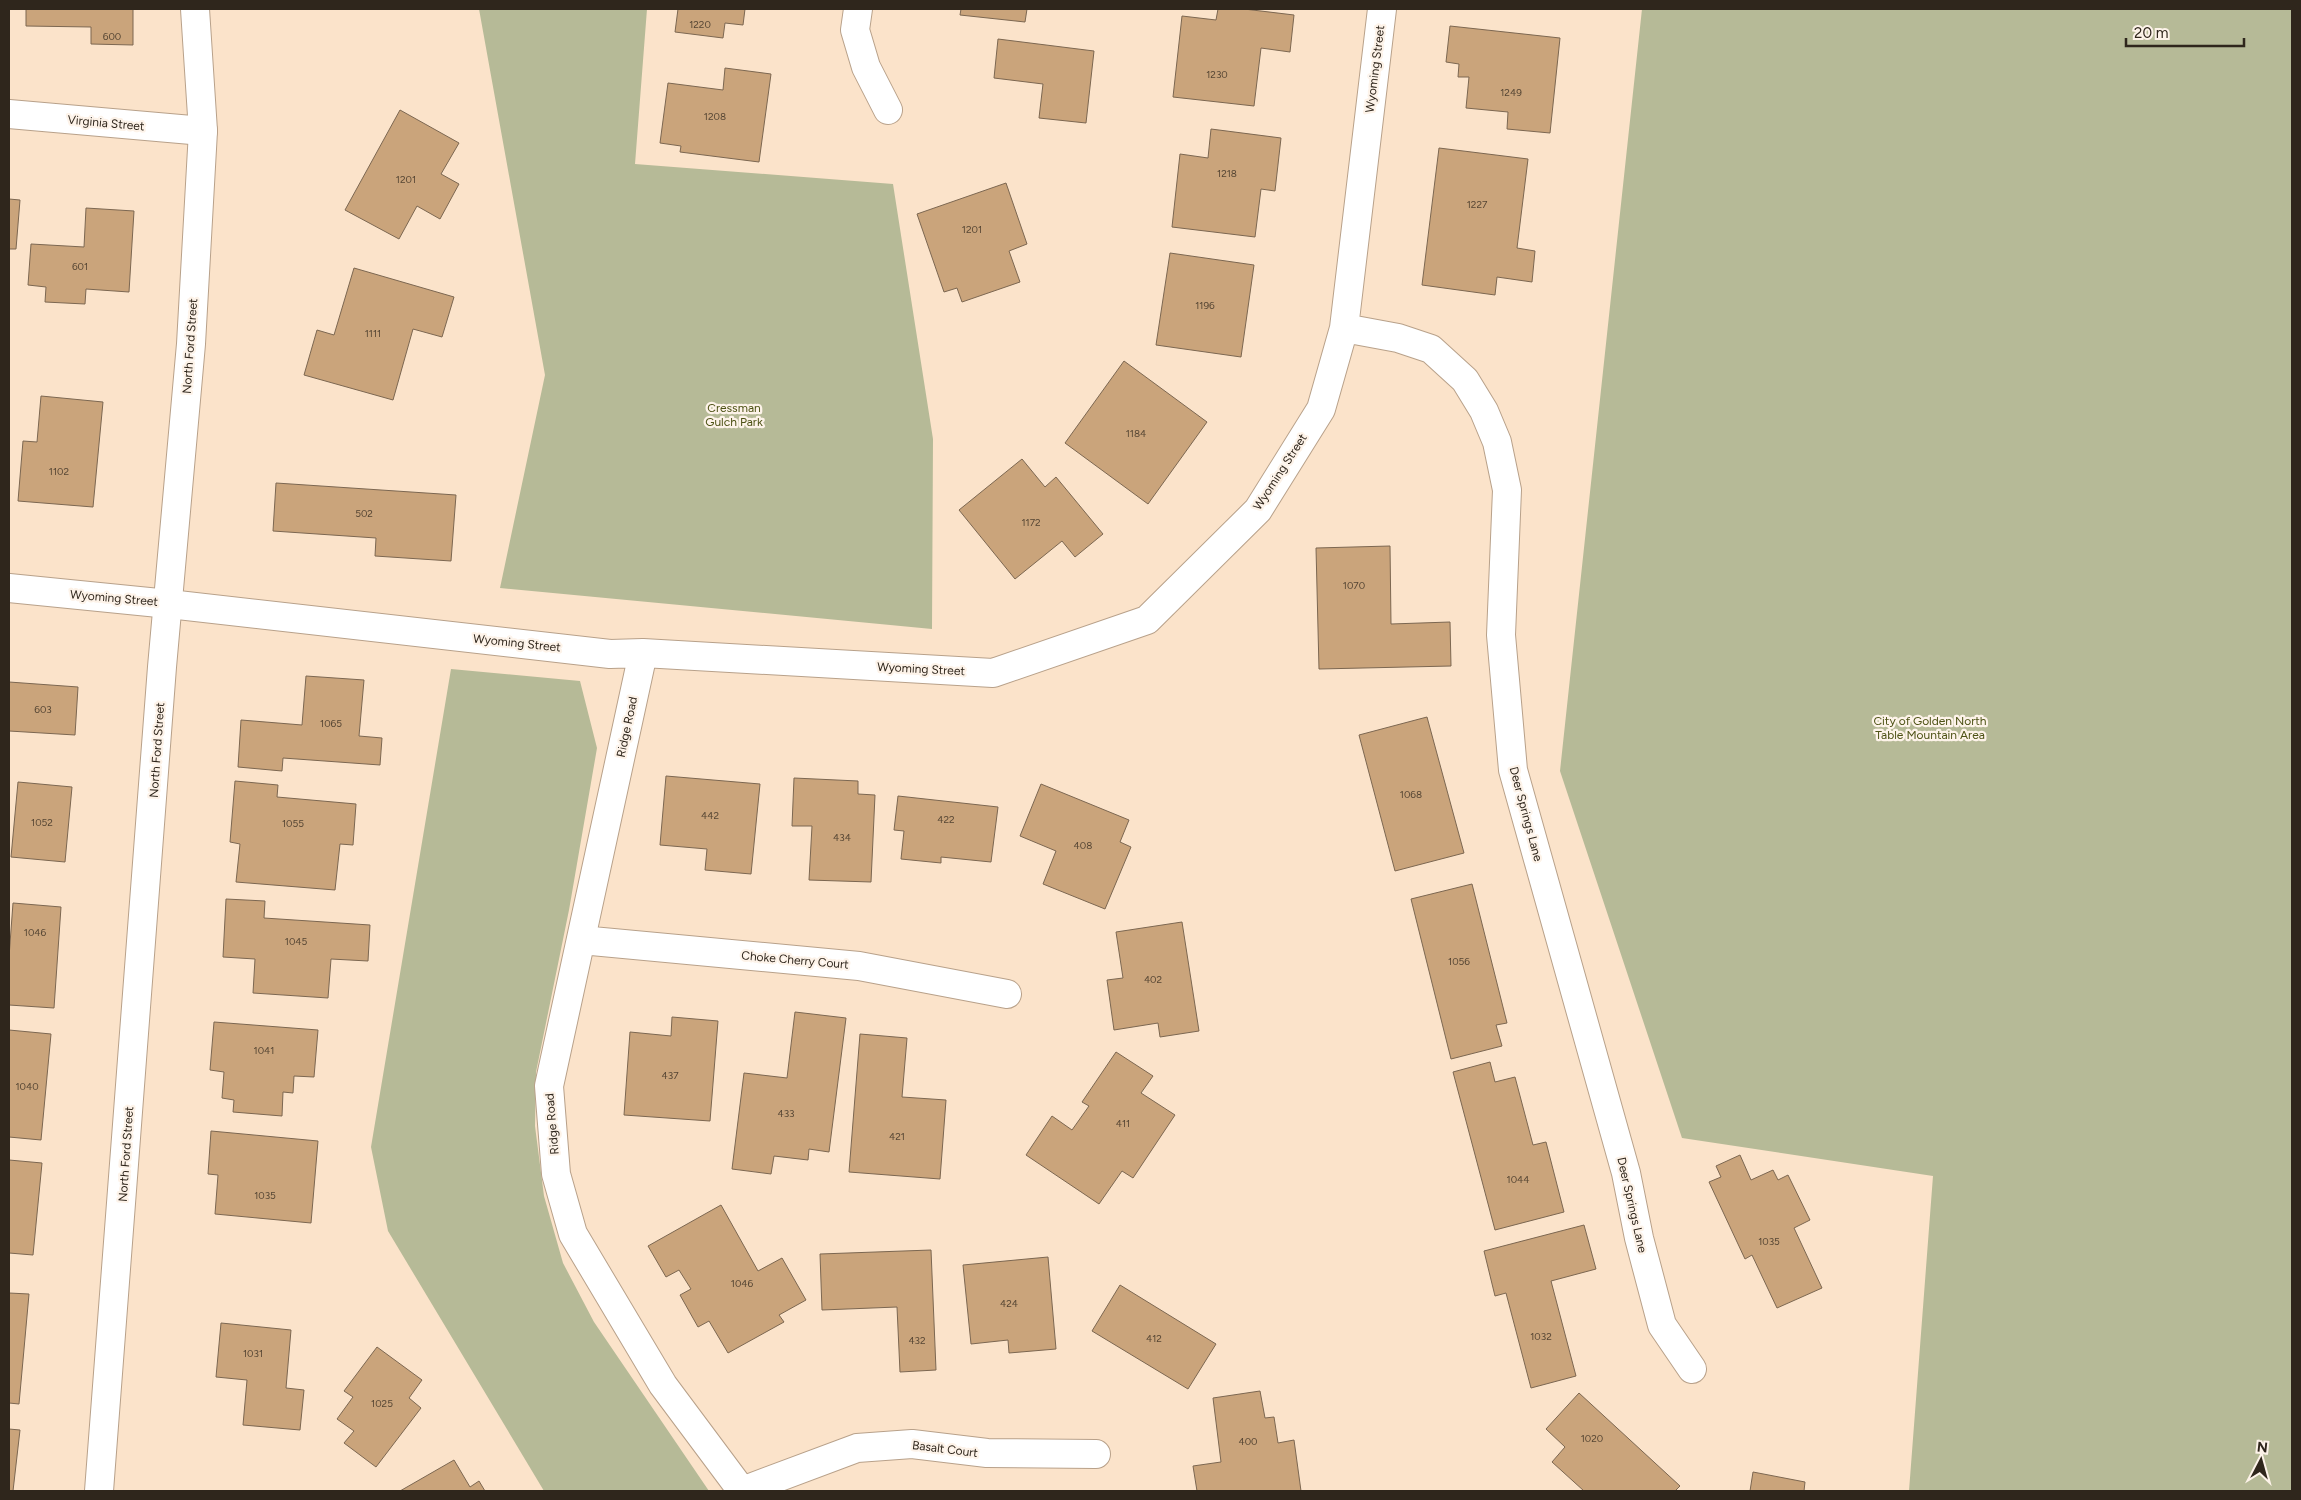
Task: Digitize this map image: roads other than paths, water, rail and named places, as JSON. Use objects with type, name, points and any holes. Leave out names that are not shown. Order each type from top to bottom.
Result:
[{"type":"street","name":"North Ford Street","points":[[99,1491],[162,667],[191,344],[203,132],[195,9]]},
{"type":"street","points":[[858,9],[855,30],[866,67],[888,110]]},
{"type":"street","name":"Wyoming Street","points":[[9,588],[169,604],[610,654],[643,653],[994,673],[1147,620],[1258,510],[1320,409],[1344,328],[1382,9]]},
{"type":"street","name":"Virginia Street","points":[[9,114],[203,132]]},
{"type":"street","name":"Deer Springs Lane","points":[[1344,328],[1398,338],[1431,349],[1465,380],[1484,411],[1497,442],[1507,490],[1501,636],[1513,770],[1626,1173],[1639,1238],[1662,1324],[1692,1369]]},
{"type":"street","name":"Ridge Road","points":[[643,653],[549,1086],[556,1174],[573,1234],[663,1385],[742,1491]]},
{"type":"street","name":"Choke Cherry Court","points":[[581,940],[859,966],[1007,994]]},
{"type":"street","name":"Basalt Court","points":[[742,1491],[857,1448],[912,1444],[987,1453],[1096,1454]]},
{"type":"park label","name":"Cressman Gulch Park","points":[[734,415]]},
{"type":"park label","name":"City of Golden North Table Mountain Area","points":[[1930,728]]}]
